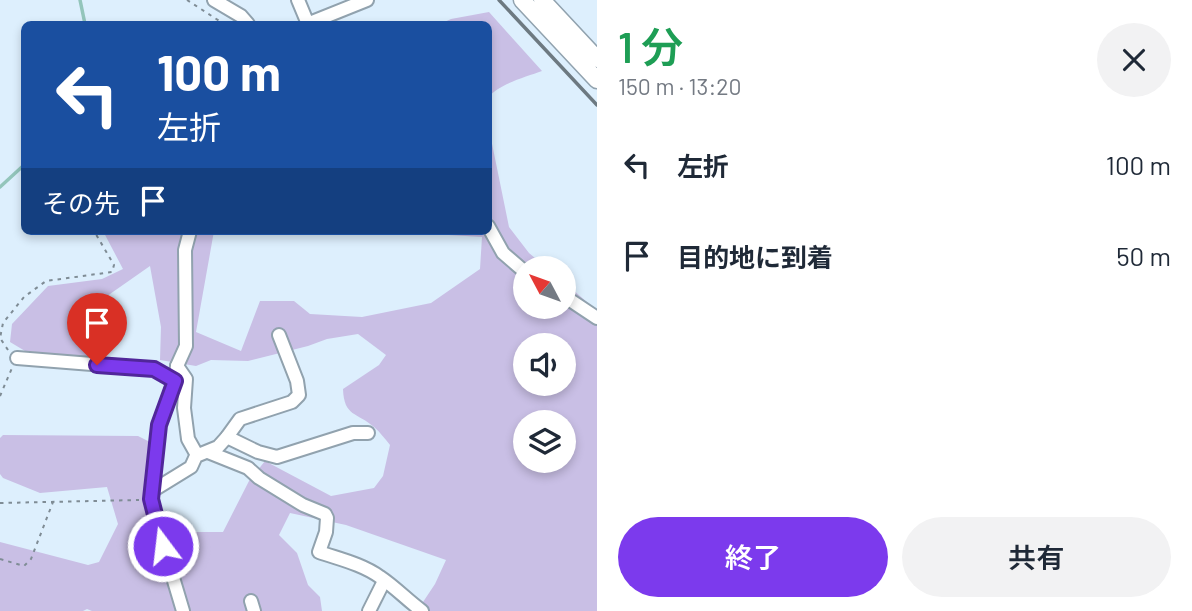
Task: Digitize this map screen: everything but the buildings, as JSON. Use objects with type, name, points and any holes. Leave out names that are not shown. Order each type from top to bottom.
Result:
[{"type":"street","points":[[214,0],[245,21]]},
{"type":"street","points":[[298,0],[306,21]]},
{"type":"street","points":[[314,21],[367,0]]},
{"type":"street","points":[[522,0],[597,80]]},
{"type":"street","points":[[542,0],[597,59]]},
{"type":"street","points":[[492,233],[503,253],[513,262]]},
{"type":"street","points":[[183,611],[157,524],[152,495],[159,425],[186,345],[185,250],[189,235]]},
{"type":"street","points":[[576,304],[597,318]]},
{"type":"street","points":[[152,495],[191,467],[202,454],[218,447],[240,419],[292,402],[299,395],[297,381],[279,335]]},
{"type":"street","points":[[17,358],[154,369],[175,381]]},
{"type":"street","points":[[177,366],[186,379],[184,408],[188,439],[202,454],[248,468],[259,478],[303,505],[325,514],[326,532],[319,552],[358,566],[384,581],[422,611]]},
{"type":"street","points":[[228,437],[258,452],[277,457],[353,433],[368,433]]},
{"type":"street","points":[[369,611],[384,581]]},
{"type":"path","points":[[187,0],[219,21]]},
{"type":"path","points":[[0,396],[17,358],[1,338],[3,323],[24,298],[46,281],[112,272],[114,265],[96,235]]},
{"type":"path","points":[[0,503],[152,495]]},
{"type":"path","points":[[0,559],[24,566],[31,559],[53,502]]},
{"type":"shaded area","points":[[489,12],[542,71],[505,85],[492,94],[492,21],[447,21]]},
{"type":"shaded area","points":[[492,144],[509,227],[533,256],[513,256],[513,319],[576,319],[576,293],[597,311],[597,611],[417,611],[435,584],[446,560],[346,525],[290,513],[279,535],[297,553],[308,585],[320,597],[322,611],[0,611],[0,542],[88,565],[99,562],[118,524],[107,487],[40,493],[3,478],[0,474],[0,438],[3,435],[138,436],[152,443],[146,513],[148,518],[171,532],[223,532],[249,481],[265,461],[331,496],[374,488],[383,476],[390,445],[374,427],[352,413],[344,398],[343,389],[379,365],[386,355],[358,334],[327,339],[248,361],[211,360],[196,366],[160,360],[161,327],[150,266],[100,301],[93,309],[101,347],[99,358],[25,351],[10,342],[12,324],[48,286],[102,279],[123,269],[105,235],[213,235],[196,332],[241,351],[260,301],[294,301],[310,314],[362,317],[431,303],[480,269],[482,237],[449,235],[492,235]]},
{"type":"waterway","points":[[80,0],[84,21]]},
{"type":"waterway","points":[[0,187],[21,168]]},
{"type":"railway","points":[[499,0],[597,105]]},
{"type":"route","points":[[97,365],[154,369],[175,381],[159,425],[151,499],[163,546]]}]
